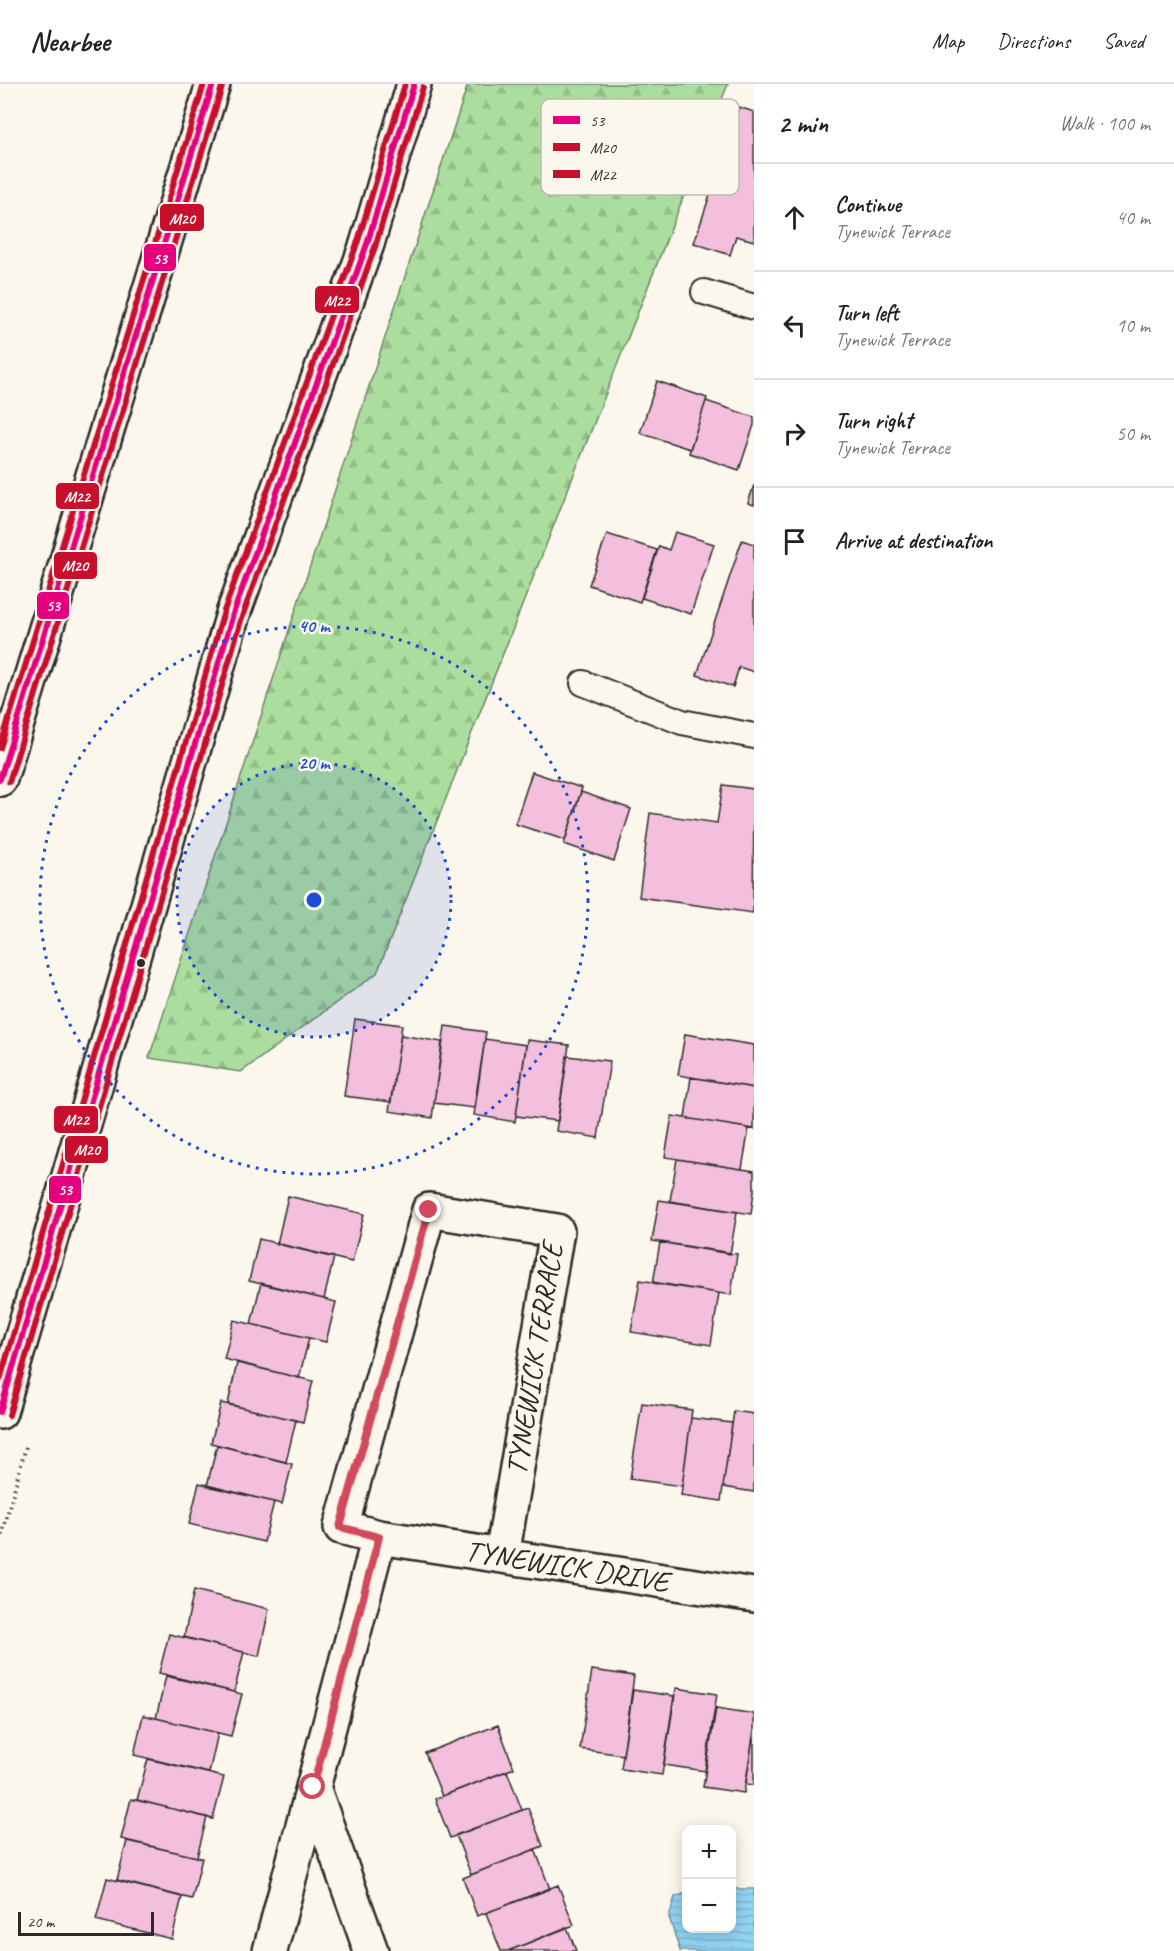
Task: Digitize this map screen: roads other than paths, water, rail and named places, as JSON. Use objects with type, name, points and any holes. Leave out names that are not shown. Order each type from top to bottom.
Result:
[{"type":"main road","points":[[0,779],[213,84]]},
{"type":"main road","points":[[0,1412],[233,614],[367,244],[414,84]]},
{"type":"main road","name":"TYNEWICK TERRACE","points":[[379,1537],[340,1527],[429,1210],[557,1231],[502,1556]]},
{"type":"main road","points":[[270,1951],[379,1537]]},
{"type":"main road","name":"TYNEWICK DRIVE","points":[[379,1537],[754,1595]]},
{"type":"main road","points":[[313,1787],[371,1951]]},
{"type":"lane","points":[[704,292],[754,308]]},
{"type":"lane","points":[[584,683],[682,722],[754,736]]},
{"type":"water","points":[[736,1889],[754,1889],[754,1951],[680,1951],[669,1917],[675,1897],[682,1894],[682,1933],[736,1933]]}]
